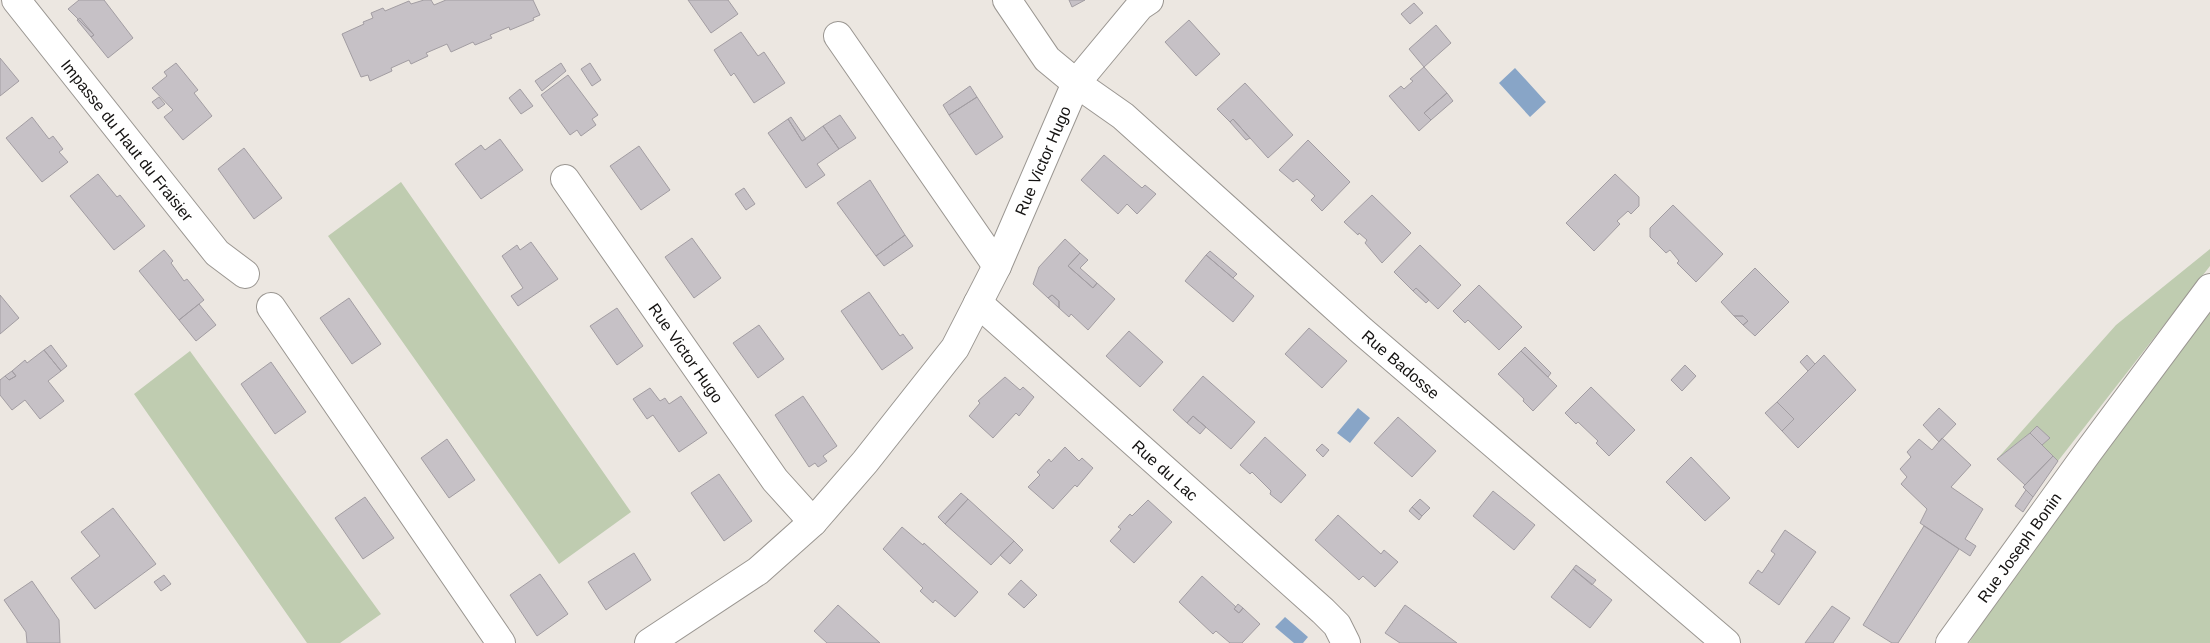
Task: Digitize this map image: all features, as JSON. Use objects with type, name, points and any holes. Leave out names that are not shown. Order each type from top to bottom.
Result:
[{"type":"street","name":"Impasse du Haut du Fraisier","points":[[16,0],[217,253],[245,274]]},
{"type":"street","name":"Rue Badosse","points":[[1007,0],[1047,59],[1076,83],[1123,116],[1362,331],[1726,643]]},
{"type":"street","name":"Rue Victor Hugo","points":[[650,643],[758,571],[813,522],[865,462],[954,348],[997,266],[1076,83],[1140,6],[1148,0]]},
{"type":"street","points":[[838,36],[997,266]]},
{"type":"street","name":"Rue Victor Hugo","points":[[565,179],[775,480],[813,522]]},
{"type":"street","name":"Rue Joseph Bonin","points":[[1950,643],[2088,452],[2210,288]]},
{"type":"street","name":"Rue du Lac","points":[[978,303],[1323,611],[1337,625],[1346,643]]},
{"type":"street","points":[[271,307],[502,643]]},
{"type":"green space","points":[[401,182],[631,512],[559,564],[328,236]]},
{"type":"green space","points":[[2210,249],[2210,266],[2058,461],[2042,445],[2049,438],[2030,433],[1997,459],[2116,325]]},
{"type":"green space","points":[[2210,303],[2210,643],[1969,643],[2076,476]]},
{"type":"green space","points":[[190,351],[381,614],[340,643],[307,643],[134,394]]},
{"type":"water","points":[[1515,68],[1546,102],[1530,117],[1499,83]]},
{"type":"water","points":[[1358,408],[1370,418],[1350,443],[1337,433]]},
{"type":"water","points":[[1285,617],[1308,637],[1303,643],[1294,643],[1275,627]]},
{"type":"building","points":[[79,0],[104,0],[133,38],[108,58],[91,37],[94,35],[68,9]]},
{"type":"building","points":[[431,0],[434,5],[446,0],[533,0],[540,15],[533,18],[534,20],[510,30],[509,27],[490,35],[492,38],[475,45],[473,42],[451,52],[447,44],[426,53],[428,56],[411,64],[409,60],[391,68],[392,71],[370,81],[368,75],[361,77],[342,34],[364,24],[363,22],[373,18],[371,13],[383,8],[385,11],[409,1],[411,4]]},
{"type":"building","points":[[688,0],[728,0],[738,14],[711,33]]},
{"type":"building","points":[[1069,0],[1085,0],[1072,7]]},
{"type":"building","points":[[1414,3],[1423,13],[1410,24],[1401,14]]},
{"type":"building","points":[[80,18],[94,35],[91,37],[77,20]]},
{"type":"building","points":[[1189,20],[1220,54],[1196,76],[1165,42]]},
{"type":"building","points":[[1436,25],[1451,43],[1424,67],[1409,49]]},
{"type":"building","points":[[741,32],[758,56],[764,52],[785,83],[754,103],[734,73],[731,76],[714,50]]},
{"type":"building","points":[[0,58],[19,81],[0,96]]},
{"type":"building","points":[[176,63],[198,90],[194,93],[212,116],[183,140],[164,117],[173,110],[152,88],[167,76],[164,72]]},
{"type":"building","points":[[561,63],[566,71],[542,91],[535,81]]},
{"type":"building","points":[[590,63],[601,80],[592,86],[581,69]]},
{"type":"building","points":[[1424,67],[1447,93],[1424,113],[1431,120],[1419,131],[1389,96],[1401,86],[1404,89],[1413,81],[1410,79]]},
{"type":"building","points":[[568,75],[598,115],[592,119],[596,125],[581,136],[577,130],[570,135],[541,95]]},
{"type":"building","points":[[1245,83],[1293,135],[1268,158],[1233,119],[1230,122],[1217,109]]},
{"type":"building","points":[[970,86],[977,97],[949,115],[943,105]]},
{"type":"building","points":[[520,89],[533,106],[521,114],[509,98]]},
{"type":"building","points":[[1447,93],[1453,101],[1431,120],[1424,113]]},
{"type":"building","points":[[159,97],[165,104],[158,109],[152,102]]},
{"type":"building","points":[[977,97],[1003,137],[976,155],[949,115]]},
{"type":"building","points":[[840,115],[856,138],[839,149],[823,126]]},
{"type":"building","points":[[32,117],[49,139],[53,136],[63,149],[59,152],[68,162],[42,182],[6,138]]},
{"type":"building","points":[[791,117],[806,139],[802,141],[788,119]]},
{"type":"building","points":[[788,119],[802,141],[823,126],[839,149],[817,164],[825,175],[806,188],[768,133]]},
{"type":"building","points":[[1233,119],[1250,138],[1246,140],[1230,122]]},
{"type":"building","points":[[500,139],[523,170],[481,199],[455,164],[481,145],[485,150]]},
{"type":"building","points":[[1308,140],[1350,182],[1322,211],[1311,200],[1315,196],[1297,179],[1293,182],[1279,170]]},
{"type":"building","points":[[639,146],[670,190],[641,210],[610,166]]},
{"type":"building","points":[[244,148],[282,198],[254,219],[218,169]]},
{"type":"building","points":[[1104,155],[1142,188],[1145,185],[1156,194],[1137,214],[1127,204],[1118,214],[1081,180]]},
{"type":"building","points":[[98,174],[117,197],[120,195],[145,226],[114,250],[70,196]]},
{"type":"building","points":[[1615,174],[1639,197],[1639,206],[1631,214],[1628,211],[1617,221],[1620,224],[1594,251],[1566,223]]},
{"type":"building","points":[[870,180],[905,235],[876,256],[837,203]]},
{"type":"building","points":[[744,188],[755,204],[746,210],[735,194]]},
{"type":"building","points":[[1372,195],[1411,233],[1382,263],[1365,243],[1367,240],[1359,233],[1358,235],[1344,222]]},
{"type":"building","points":[[1673,205],[1723,254],[1696,282],[1677,263],[1679,261],[1670,250],[1666,253],[1650,237],[1650,228]]},
{"type":"building","points":[[905,235],[913,246],[884,266],[876,256]]},
{"type":"building","points":[[692,238],[721,278],[694,298],[665,257]]},
{"type":"building","points":[[1065,239],[1080,253],[1068,266],[1093,288],[1097,283],[1115,299],[1088,330],[1071,314],[1069,317],[1059,308],[1059,301],[1052,295],[1048,298],[1033,284],[1039,267]]},
{"type":"building","points":[[531,242],[558,279],[518,306],[511,296],[523,288],[502,256],[517,245],[520,250]]},
{"type":"building","points":[[1420,245],[1461,285],[1438,309],[1416,288],[1413,291],[1394,272]]},
{"type":"building","points":[[164,250],[173,261],[171,263],[184,281],[187,279],[204,300],[179,320],[139,271]]},
{"type":"building","points":[[1210,251],[1237,274],[1233,278],[1206,255]]},
{"type":"building","points":[[1080,253],[1088,260],[1080,268],[1097,283],[1093,288],[1068,266]]},
{"type":"building","points":[[1206,255],[1254,296],[1233,322],[1185,281]]},
{"type":"building","points":[[1755,268],[1789,302],[1755,336],[1743,325],[1748,321],[1743,316],[1734,316],[1721,302]]},
{"type":"building","points":[[1479,285],[1522,327],[1499,350],[1468,320],[1465,323],[1453,311]]},
{"type":"building","points":[[1416,288],[1429,300],[1426,303],[1413,291]]},
{"type":"building","points":[[869,292],[900,336],[903,334],[913,348],[882,370],[841,311]]},
{"type":"building","points":[[0,295],[19,318],[0,334]]},
{"type":"building","points":[[1052,295],[1059,301],[1059,308],[1048,298]]},
{"type":"building","points":[[349,298],[381,344],[352,364],[320,318]]},
{"type":"building","points":[[199,304],[216,325],[196,341],[179,320]]},
{"type":"building","points":[[617,308],[643,346],[617,365],[590,326]]},
{"type":"building","points":[[1734,316],[1743,316],[1748,321],[1743,325]]},
{"type":"building","points":[[759,325],[784,359],[758,378],[733,343]]},
{"type":"building","points":[[1309,328],[1347,361],[1322,388],[1285,354]]},
{"type":"building","points":[[1129,331],[1163,362],[1140,387],[1106,356]]},
{"type":"building","points":[[51,345],[67,366],[61,371],[44,350]]},
{"type":"building","points":[[1525,347],[1551,373],[1548,377],[1521,351]]},
{"type":"building","points":[[44,350],[61,371],[48,381],[64,401],[40,419],[25,400],[12,410],[0,395],[0,380],[5,376],[9,380],[16,376],[12,371],[25,360],[27,363]]},
{"type":"building","points":[[1521,351],[1557,386],[1533,411],[1523,401],[1524,399],[1498,374]]},
{"type":"building","points":[[1807,355],[1815,364],[1808,371],[1800,362]]},
{"type":"building","points":[[1824,355],[1856,390],[1798,448],[1782,431],[1794,419],[1777,402]]},
{"type":"building","points":[[271,362],[306,412],[275,434],[241,384]]},
{"type":"building","points":[[1685,365],[1696,376],[1682,391],[1671,380]]},
{"type":"building","points":[[12,371],[16,376],[9,380],[5,376]]},
{"type":"building","points":[[1203,376],[1255,422],[1231,449],[1193,416],[1187,423],[1173,410]]},
{"type":"building","points":[[1005,377],[1020,390],[1023,387],[1034,397],[1019,416],[1016,413],[993,438],[969,416],[980,403],[978,401]]},
{"type":"building","points":[[1591,387],[1635,430],[1609,456],[1596,443],[1598,441],[1578,422],[1576,424],[1565,413]]},
{"type":"building","points":[[650,388],[660,401],[665,398],[669,404],[681,396],[707,433],[679,452],[653,415],[647,419],[633,399]]},
{"type":"building","points":[[803,396],[837,446],[823,456],[827,461],[818,467],[815,463],[809,467],[775,415]]},
{"type":"building","points":[[1777,402],[1794,419],[1782,431],[1765,413]]},
{"type":"building","points":[[1939,408],[1956,424],[1939,442],[1923,425]]},
{"type":"building","points":[[1193,416],[1206,427],[1200,434],[1187,423]]},
{"type":"building","points":[[1398,417],[1436,451],[1412,477],[1374,443]]},
{"type":"building","points":[[2037,426],[2050,438],[2042,445],[2030,433]]},
{"type":"building","points":[[2030,433],[2053,456],[2025,485],[1997,459]]},
{"type":"building","points":[[1265,437],[1306,475],[1281,503],[1270,494],[1271,491],[1252,472],[1250,474],[1240,465]]},
{"type":"building","points":[[1942,438],[1971,465],[1951,487],[1983,509],[1965,539],[1976,546],[1970,556],[1920,523],[1927,509],[1901,484],[1907,477],[1900,469],[1911,457],[1907,452],[1919,439],[1932,450]]},
{"type":"building","points":[[447,439],[475,480],[449,498],[421,458]]},
{"type":"building","points":[[1322,444],[1329,450],[1323,457],[1316,450]]},
{"type":"building","points":[[1065,447],[1079,461],[1082,458],[1093,468],[1077,487],[1075,485],[1053,509],[1028,487],[1040,475],[1037,472],[1049,459],[1051,462]]},
{"type":"building","points":[[2053,456],[2058,461],[2033,497],[2023,487]]},
{"type":"building","points":[[1691,457],[1730,498],[1705,521],[1666,482]]},
{"type":"building","points":[[719,474],[752,521],[724,541],[691,493]]},
{"type":"building","points":[[2026,490],[2033,497],[2023,512],[2015,506]]},
{"type":"building","points":[[1493,491],[1535,525],[1514,550],[1473,516]]},
{"type":"building","points":[[961,493],[968,499],[945,524],[938,517]]},
{"type":"building","points":[[365,497],[394,538],[363,559],[335,518]]},
{"type":"building","points":[[968,499],[1014,541],[991,565],[945,524]]},
{"type":"building","points":[[1420,499],[1430,508],[1422,516],[1412,507]]},
{"type":"building","points":[[1148,500],[1172,522],[1134,563],[1110,541],[1121,529],[1118,527],[1130,514],[1132,516]]},
{"type":"building","points":[[1412,507],[1422,516],[1419,520],[1409,511]]},
{"type":"building","points":[[113,508],[156,564],[95,609],[71,578],[100,556],[81,532]]},
{"type":"building","points":[[1338,515],[1381,554],[1384,550],[1398,562],[1375,587],[1363,576],[1359,580],[1315,540]]},
{"type":"building","points":[[1924,526],[1959,549],[1898,643],[1892,643],[1863,625]]},
{"type":"building","points":[[902,527],[923,545],[924,543],[978,592],[955,617],[935,600],[933,603],[920,591],[923,588],[883,549]]},
{"type":"building","points":[[1785,530],[1816,552],[1779,605],[1749,583],[1758,570],[1762,573],[1775,554],[1771,551]]},
{"type":"building","points":[[1014,541],[1023,550],[1010,564],[1000,555]]},
{"type":"building","points":[[634,553],[651,580],[606,610],[588,582]]},
{"type":"building","points":[[1576,565],[1596,580],[1592,585],[1573,569]]},
{"type":"building","points":[[1573,569],[1612,600],[1590,628],[1551,597]]},
{"type":"building","points":[[540,574],[568,614],[537,636],[510,595]]},
{"type":"building","points":[[164,575],[171,584],[161,591],[154,582]]},
{"type":"building","points":[[1202,576],[1236,607],[1234,609],[1239,613],[1243,608],[1260,624],[1242,643],[1230,643],[1216,631],[1213,634],[1179,602]]},
{"type":"building","points":[[1021,580],[1037,595],[1024,608],[1008,594]]},
{"type":"building","points":[[32,581],[59,620],[60,643],[27,643],[26,632],[4,600]]},
{"type":"building","points":[[1238,604],[1243,608],[1239,613],[1234,609]]},
{"type":"building","points":[[838,605],[880,643],[827,643],[814,631]]},
{"type":"building","points":[[1405,605],[1457,643],[1400,643],[1385,633]]},
{"type":"building","points":[[1832,606],[1850,618],[1833,643],[1805,643]]}]
